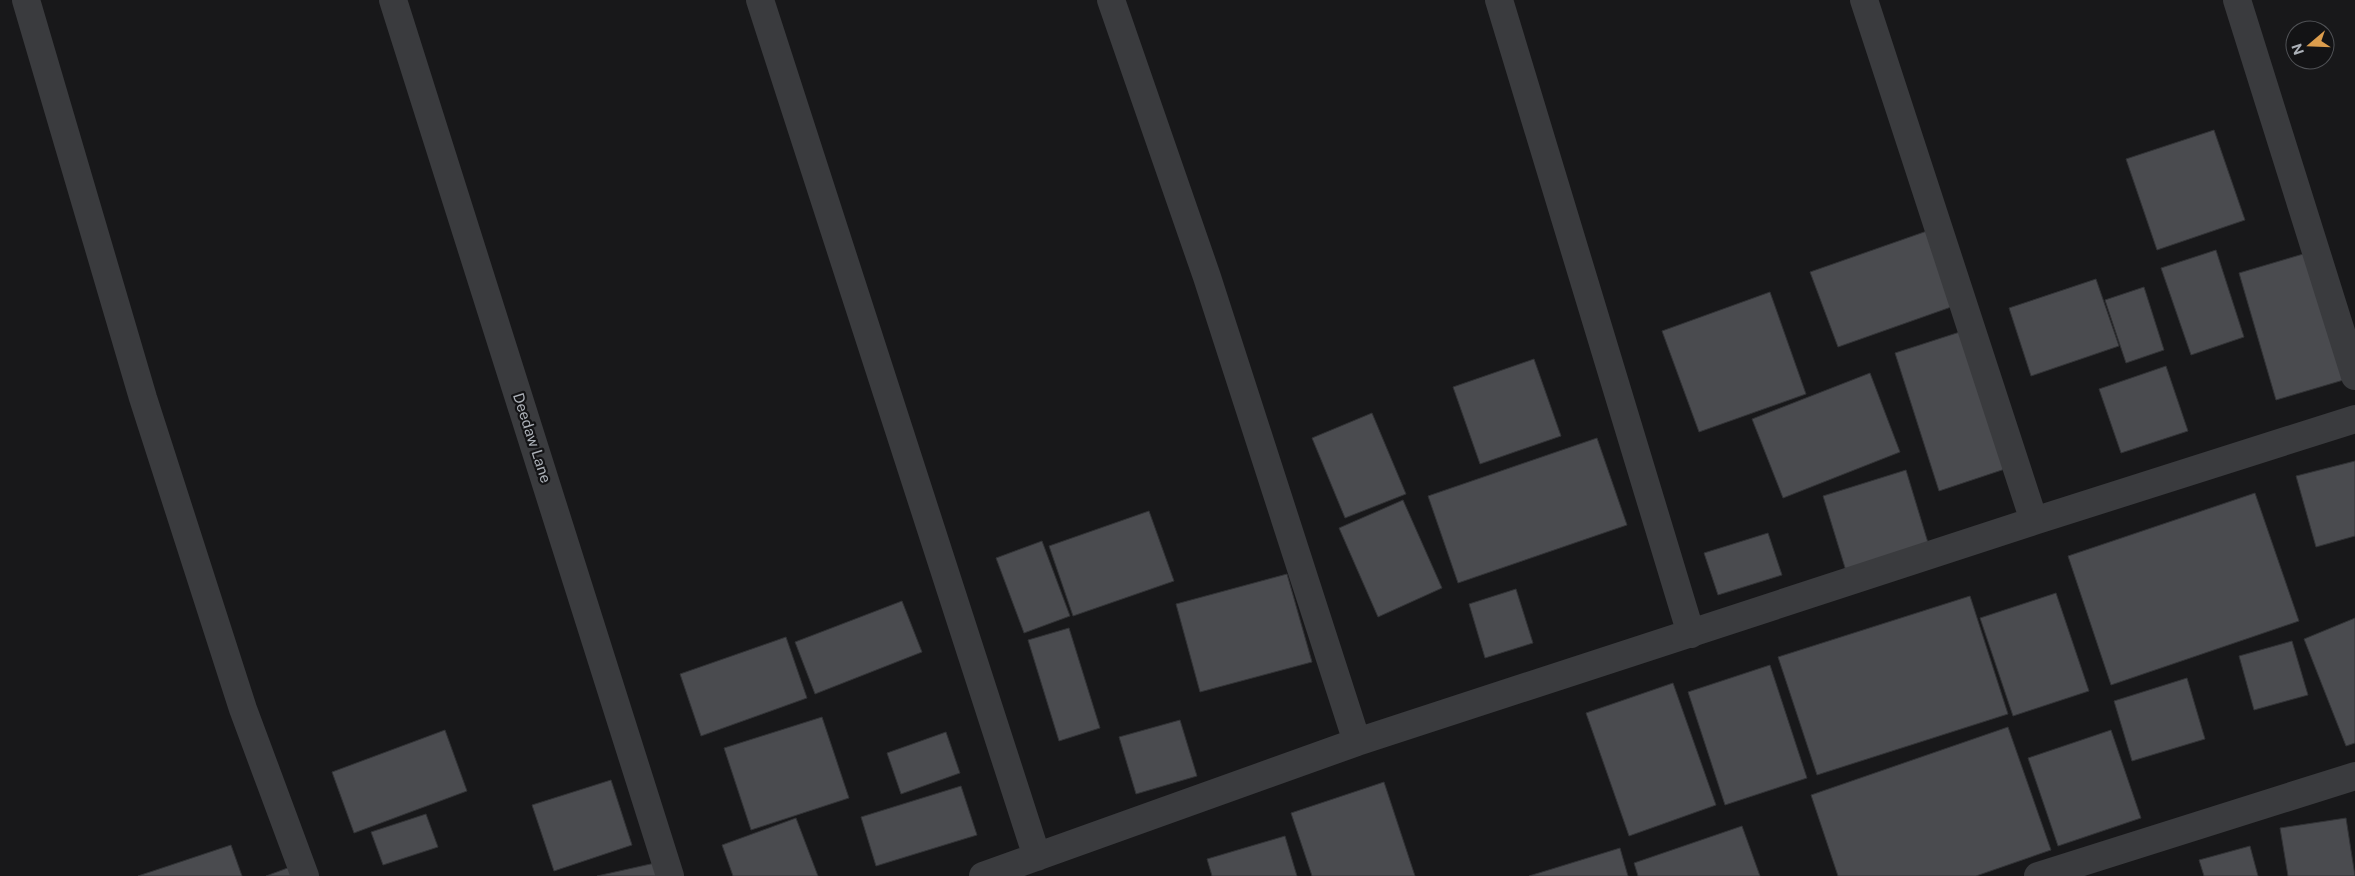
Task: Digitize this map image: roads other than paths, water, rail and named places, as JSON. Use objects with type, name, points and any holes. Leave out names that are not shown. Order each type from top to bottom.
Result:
[{"type":"street","points":[[26,0],[143,398],[243,709],[305,876]]},
{"type":"street","name":"Deedaw Lane","points":[[393,0],[670,876]]},
{"type":"street","points":[[760,0],[1037,857]]},
{"type":"street","points":[[1111,0],[1207,277],[1357,742]]},
{"type":"street","points":[[1500,0],[1691,634]]},
{"type":"street","points":[[1864,0],[2034,521]]},
{"type":"street","points":[[2237,0],[2355,376]]},
{"type":"street","points":[[982,876],[1357,742],[2034,521],[2355,419]]},
{"type":"street","points":[[2038,876],[2355,776]]}]
